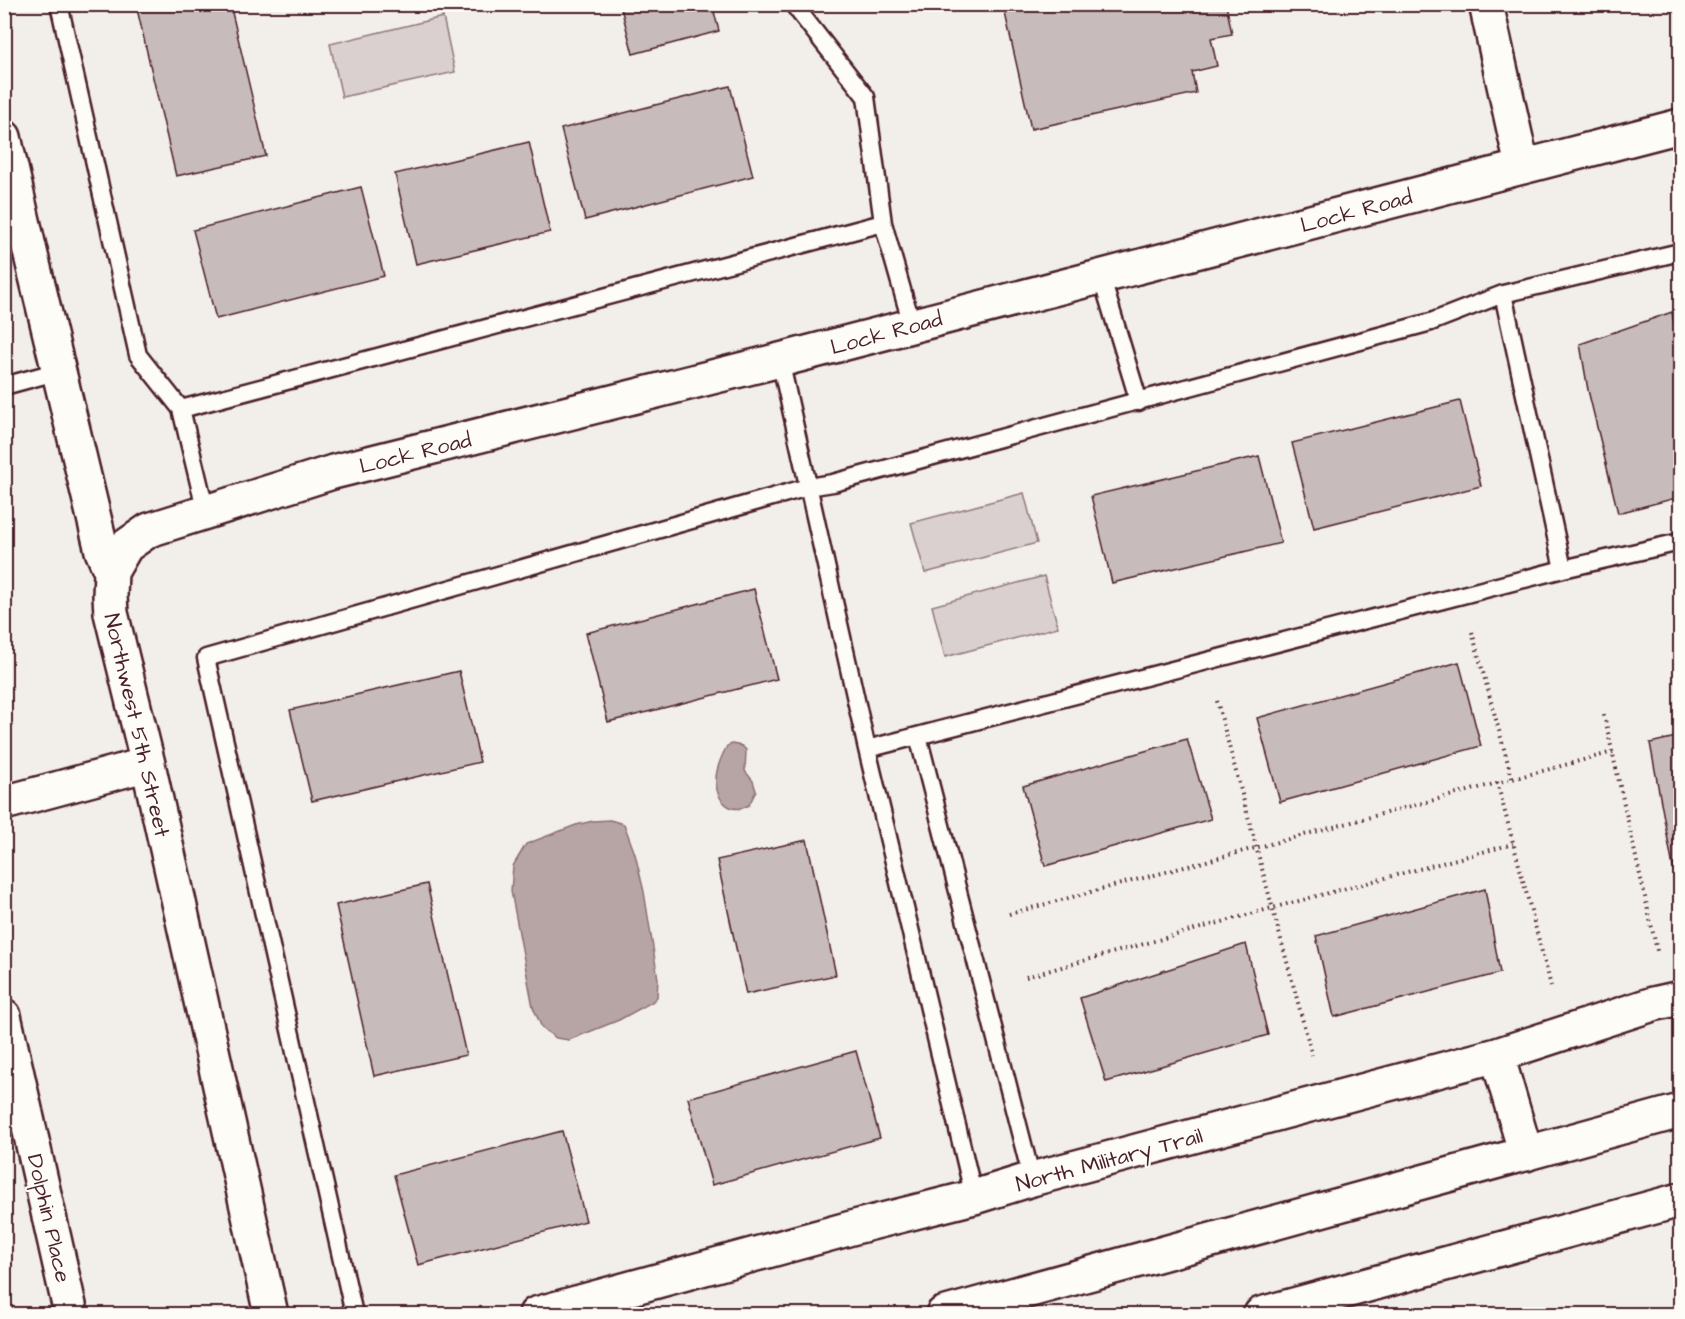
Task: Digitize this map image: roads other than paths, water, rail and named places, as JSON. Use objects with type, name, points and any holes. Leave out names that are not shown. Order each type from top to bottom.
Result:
[{"type":"street","points":[[1486,4],[1522,166]]},
{"type":"street","name":"Lock Road","points":[[111,572],[118,558],[135,539],[149,531],[333,472],[780,360],[1680,126]]},
{"type":"street","name":"Northwest 5th Street","points":[[4,137],[16,246],[59,371],[102,551],[111,572],[111,613],[148,764],[271,1314]]},
{"type":"street","points":[[4,802],[148,764]]},
{"type":"street","name":"North Military Trail","points":[[536,1314],[1497,1055],[1653,1004],[1680,998]]},
{"type":"street","name":"Dolphin Place","points":[[4,1016],[71,1314]]},
{"type":"street","points":[[1497,1055],[1526,1154]]},
{"type":"street","points":[[943,1314],[1680,1111]]},
{"type":"street","points":[[1261,1314],[1680,1200]]},
{"type":"lane","points":[[59,4],[138,355],[181,409],[206,512]]},
{"type":"lane","points":[[793,4],[866,97],[883,223],[912,326]]},
{"type":"lane","points":[[181,409],[883,223]]},
{"type":"lane","points":[[354,1314],[206,658],[808,487],[833,483],[1139,402],[1431,322],[1503,294],[1680,252]]},
{"type":"lane","points":[[1101,276],[1139,402]]},
{"type":"lane","points":[[1503,294],[1563,569]]},
{"type":"lane","points":[[780,360],[867,749],[974,1197]]},
{"type":"lane","points":[[4,386],[59,371]]},
{"type":"lane","points":[[867,749],[1563,569],[1680,542]]},
{"type":"lane","points":[[918,736],[1032,1179]]}]
